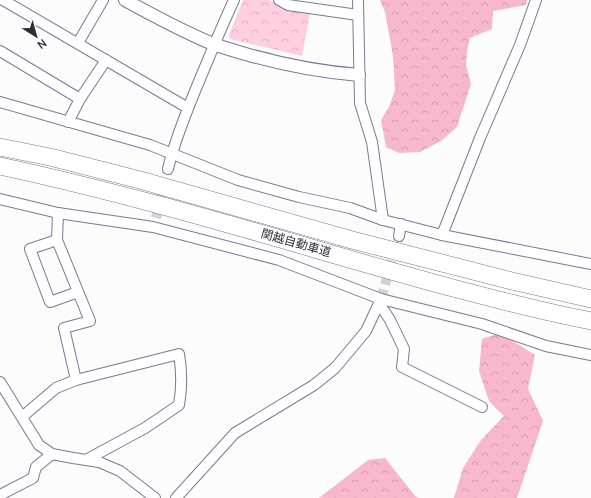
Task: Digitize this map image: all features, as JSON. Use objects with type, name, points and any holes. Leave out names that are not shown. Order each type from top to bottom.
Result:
[{"type":"highway","name":"関越自動車道","points":[[0,147],[50,157],[140,180],[352,240],[512,281],[591,299]]},
{"type":"highway","name":"関越自動車道","points":[[0,166],[73,183],[222,222],[437,285],[591,320]]},
{"type":"street","points":[[3,0],[188,108]]},
{"type":"street","points":[[78,43],[103,0]]},
{"type":"street","points":[[125,0],[168,24],[214,44],[256,57],[295,66],[336,73],[359,75]]},
{"type":"street","points":[[168,169],[188,108],[234,0]]},
{"type":"street","points":[[358,0],[360,103],[372,142],[383,220]]},
{"type":"street","points":[[442,235],[480,138],[520,45],[536,0]]},
{"type":"street","points":[[286,2],[358,15]]},
{"type":"street","points":[[0,51],[80,99]]},
{"type":"street","points":[[68,122],[80,99],[106,60]]},
{"type":"street","points":[[0,102],[150,145],[238,180],[299,197],[350,208],[383,220],[442,235],[591,264]]},
{"type":"street","points":[[0,199],[58,214],[155,223],[278,260],[380,301],[482,324],[546,346],[591,355]]},
{"type":"street","points":[[58,214],[57,240],[90,321],[64,328],[76,380]]},
{"type":"street","points":[[398,236],[401,224]]},
{"type":"street","points":[[57,240],[30,249],[50,302],[78,292]]},
{"type":"street","points":[[380,301],[404,349],[402,367],[482,407]]},
{"type":"street","points":[[176,498],[235,433],[314,385],[335,368],[366,331],[380,301]]},
{"type":"street","points":[[22,417],[56,388],[76,380],[179,354],[182,371],[179,405],[145,428],[86,460]]},
{"type":"street","points":[[0,382],[39,445],[52,454],[99,462],[120,471],[155,498]]},
{"type":"street","points":[[0,495],[33,478],[36,467],[52,454]]},
{"type":"green space","points":[[243,0],[269,0],[287,10],[310,13],[302,56],[230,39],[229,35]]},
{"type":"green space","points":[[380,0],[527,0],[526,5],[493,11],[492,29],[470,38],[466,65],[471,84],[457,127],[441,141],[420,152],[399,153],[386,147],[381,120],[389,107],[395,90],[393,56],[385,12]]},
{"type":"green space","points":[[500,333],[535,355],[528,389],[543,421],[517,498],[454,498],[463,468],[481,440],[504,416],[489,401],[479,371],[482,339]]},
{"type":"green space","points":[[385,458],[416,497],[419,498],[319,498],[368,460]]},
{"type":"tunnel","points":[[156,218],[168,169]]},
{"type":"tunnel","points":[[381,299],[399,236]]}]
